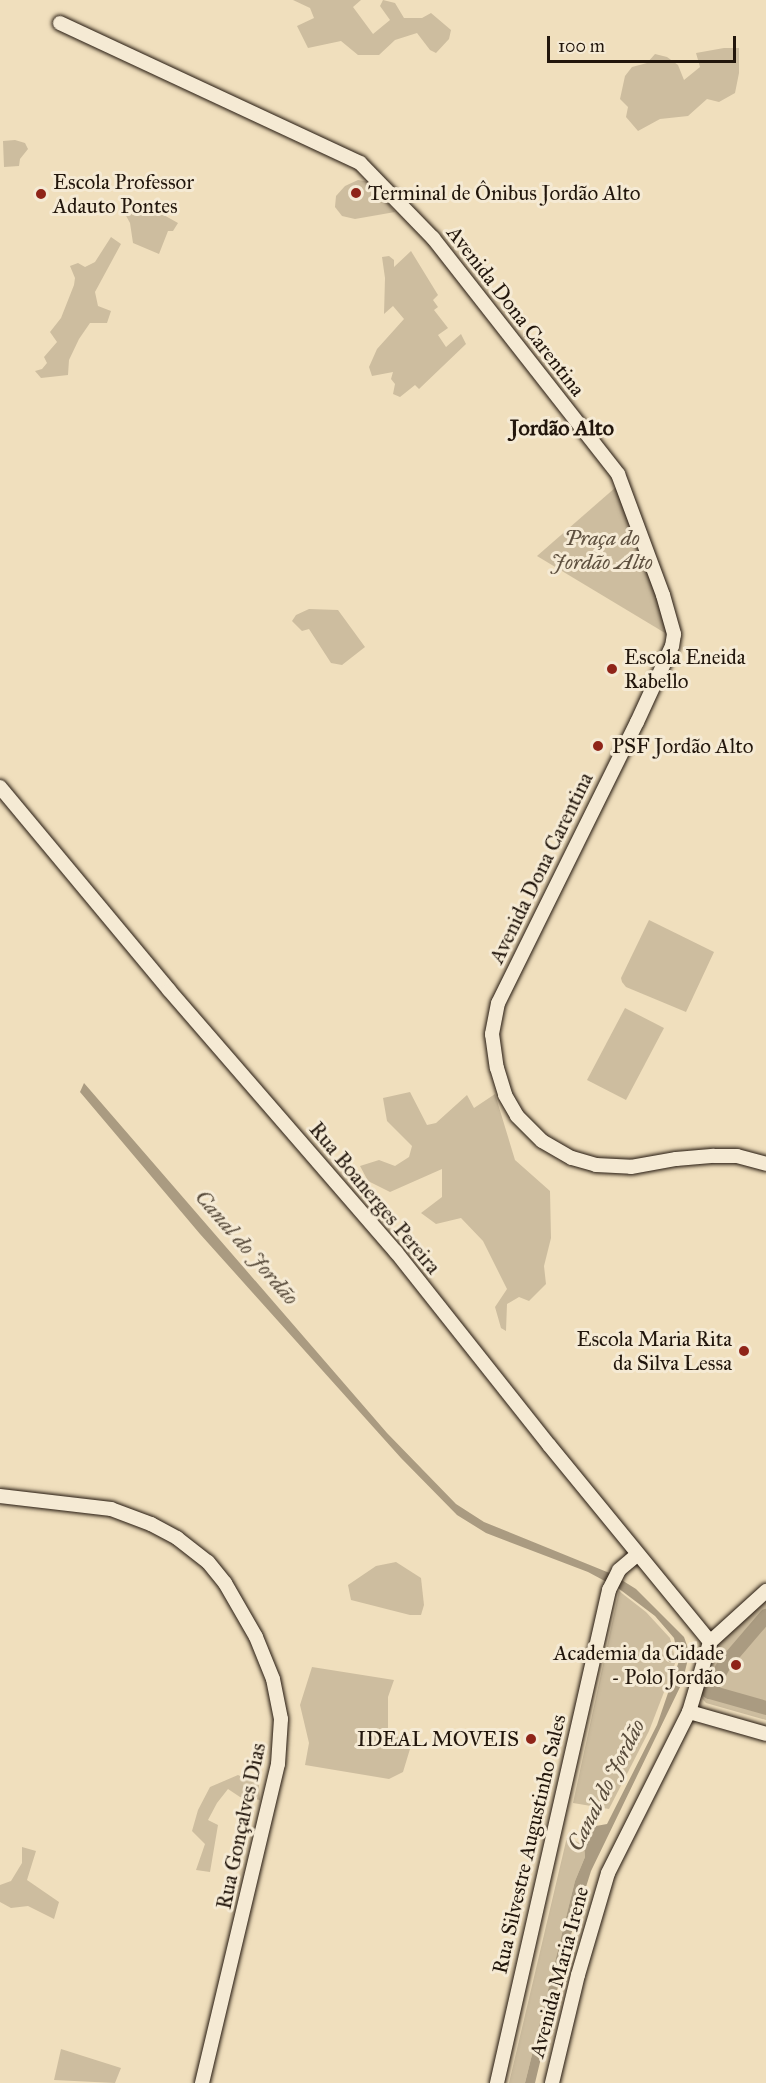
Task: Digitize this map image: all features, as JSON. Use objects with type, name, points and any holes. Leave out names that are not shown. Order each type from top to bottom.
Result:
[{"type":"street","name":"Avenida Dona Carentina","points":[[60,23],[360,163],[433,238],[618,474],[663,595],[674,634],[672,646],[637,722],[498,1003],[492,1034],[496,1068],[505,1095],[517,1116],[542,1141],[572,1158],[596,1165],[631,1167],[676,1159],[714,1156],[737,1156],[766,1164]]},
{"type":"street","name":"Rua Boanerges Pereira","points":[[0,787],[169,990],[396,1252],[637,1555],[710,1642]]},
{"type":"street","name":"Rua Gonçalves Dias","points":[[0,1496],[111,1509],[151,1524],[177,1538],[207,1562],[230,1590],[256,1636],[273,1679],[281,1719],[278,1764],[202,2083]]},
{"type":"street","name":"Rua Silvestre Augustinho Sales","points":[[497,2083],[609,1590],[617,1571],[637,1555]]},
{"type":"street","points":[[710,1642],[766,1591]]},
{"type":"street","name":"Avenida Maria Irene","points":[[552,2083],[578,1974],[608,1873],[689,1712],[710,1642]]},
{"type":"street","points":[[689,1712],[766,1734]]},
{"type":"green space","points":[[293,0],[361,0],[353,7],[373,34],[390,20],[380,6],[383,0],[395,3],[404,18],[422,18],[431,13],[451,30],[449,39],[436,53],[430,50],[417,33],[395,40],[379,55],[358,55],[341,41],[308,48],[297,26],[314,18],[310,8]]},
{"type":"green space","points":[[739,48],[739,73],[735,93],[719,102],[707,99],[688,116],[660,119],[638,131],[626,117],[628,107],[620,99],[625,76],[632,67],[647,63],[655,54],[667,57],[678,65],[684,80],[700,67],[696,53]]},
{"type":"green space","points":[[15,140],[25,143],[28,149],[20,159],[19,166],[4,167],[3,141]]},
{"type":"green space","name":"Terminal de Ônibus Jordão Alto","points":[[358,180],[370,182],[395,212],[355,219],[342,216],[335,207],[336,196],[345,186]]},
{"type":"green space","points":[[137,200],[178,223],[173,231],[168,231],[159,254],[133,243],[130,223],[124,212]]},
{"type":"green space","points":[[111,237],[121,244],[95,292],[98,306],[111,311],[107,323],[90,323],[69,360],[68,375],[41,378],[35,371],[42,369],[47,363],[44,357],[57,342],[50,332],[61,318],[74,285],[75,278],[70,266],[78,263],[85,267],[95,262]]},
{"type":"green space","points":[[411,251],[438,295],[433,300],[438,307],[434,310],[448,328],[438,335],[446,347],[461,334],[466,344],[419,389],[415,385],[400,397],[393,394],[395,384],[391,379],[393,372],[372,376],[369,367],[377,349],[404,319],[393,306],[384,314],[385,278],[382,257],[389,256],[394,260],[394,267]]},
{"type":"green space","name":"Praça do Jordão Alto","points":[[616,487],[628,514],[670,636],[537,556]]},
{"type":"green space","points":[[309,609],[338,610],[365,647],[342,665],[331,663],[309,629],[302,631],[292,621],[296,615]]},
{"type":"green space","points":[[649,920],[714,952],[686,1012],[626,987],[622,982],[621,978]]},
{"type":"green space","points":[[625,1008],[664,1028],[626,1100],[587,1080]]},
{"type":"green space","points":[[410,1092],[427,1125],[436,1123],[467,1095],[474,1108],[495,1094],[515,1160],[550,1191],[551,1238],[544,1266],[546,1284],[529,1301],[519,1297],[507,1304],[506,1331],[501,1328],[495,1307],[507,1289],[483,1241],[461,1218],[436,1224],[421,1213],[442,1197],[442,1169],[390,1192],[368,1181],[360,1166],[379,1160],[395,1166],[409,1157],[412,1146],[387,1121],[383,1098]]},
{"type":"green space","points":[[396,1562],[421,1578],[424,1605],[421,1615],[410,1615],[351,1600],[348,1585],[376,1566]]},
{"type":"green space","points":[[619,1591],[646,1612],[670,1638],[676,1661],[649,1731],[609,1809],[573,1803]]},
{"type":"green space","points":[[766,1600],[766,1720],[706,1703],[700,1696],[716,1645]]},
{"type":"green space","points":[[312,1667],[394,1680],[388,1697],[388,1735],[413,1739],[403,1772],[389,1779],[305,1765],[309,1743],[300,1705]]},
{"type":"green space","points":[[238,1775],[259,1785],[260,1800],[240,1797],[228,1789],[208,1820],[218,1825],[210,1872],[196,1870],[205,1844],[192,1831],[198,1810],[210,1787]]},
{"type":"green space","points":[[567,1837],[584,1845],[585,1857],[575,1881],[525,2083],[509,2083]]},
{"type":"green space","points":[[22,1847],[36,1851],[27,1880],[59,1902],[54,1919],[28,1906],[11,1908],[0,1902],[0,1885],[11,1881],[22,1863]]},
{"type":"green space","points":[[61,2049],[121,2068],[115,2083],[54,2080]]},
{"type":"shaded area","points":[[84,1083],[387,1433],[456,1504],[484,1522],[612,1574],[636,1589],[684,1637],[688,1648],[688,1659],[682,1683],[591,1871],[569,1941],[535,2083],[525,2083],[575,1881],[585,1857],[584,1845],[590,1831],[596,1826],[607,1824],[657,1725],[679,1661],[674,1638],[655,1616],[618,1588],[588,1572],[486,1533],[457,1515],[401,1458],[200,1234],[80,1092]]},
{"type":"waterway","points":[[708,1691],[710,1692],[724,1665],[766,1616]]},
{"type":"waterway","points":[[710,1692],[766,1708]]},
{"type":"place","name":"Terminal de Ônibus Jordão Alto","points":[[356,193]]},
{"type":"place","name":"Escola Professor Adauto Pontes","points":[[41,194]]},
{"type":"place","name":"Escola Eneida Rabello","points":[[612,669]]},
{"type":"place","name":"PSF Jordão Alto","points":[[598,746]]},
{"type":"place","name":"Escola Maria Rita da Silva Lessa","points":[[744,1351]]},
{"type":"place","name":"Academia da Cidade - Polo Jordão","points":[[736,1665]]},
{"type":"place","name":"IDEAL MOVEIS","points":[[531,1739]]},
{"type":"district","name":"Jordão Alto","points":[[562,428]]},
{"type":"water label","name":"Canal do Jordão","points":[[247,1247]]},
{"type":"water label","name":"Canal do Jordão","points":[[606,1785]]}]
